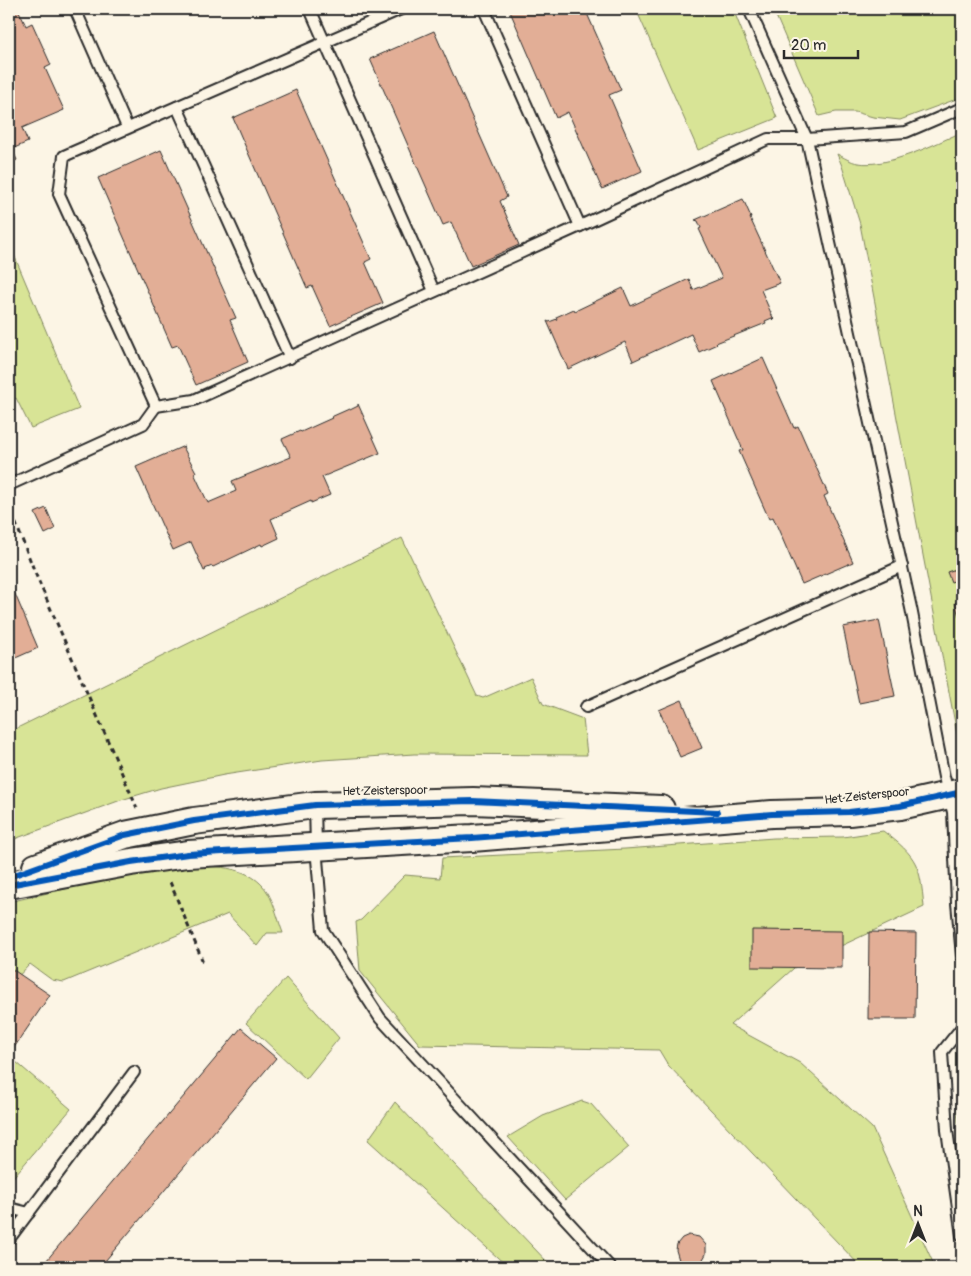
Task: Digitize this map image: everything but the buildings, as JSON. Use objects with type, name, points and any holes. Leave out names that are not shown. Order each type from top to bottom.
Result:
[{"type":"street","name":"Het Zeisterspoor","points":[[9,885],[188,854],[472,838],[772,814],[849,812],[900,806],[955,794]]},
{"type":"street","name":"Het Zeisterspoor","points":[[9,877],[125,835],[194,821],[316,805],[473,801],[772,814]]},
{"type":"lane","points":[[75,9],[127,127]]},
{"type":"lane","points":[[310,9],[434,291]]},
{"type":"lane","points":[[156,406],[59,194],[64,156],[401,9]]},
{"type":"lane","points":[[484,9],[580,226]]},
{"type":"lane","points":[[749,9],[807,139],[955,794],[953,812],[957,903],[962,956]]},
{"type":"lane","points":[[177,107],[290,358]]},
{"type":"lane","points":[[9,484],[143,424],[156,406],[194,400],[290,358],[768,139],[807,139],[906,132],[962,108]]},
{"type":"lane","points":[[586,707],[902,566]]},
{"type":"lane","points":[[316,805],[316,847],[323,930],[380,1018],[610,1267]]},
{"type":"lane","points":[[962,1026],[942,1052],[947,1130],[962,1236]]},
{"type":"lane","points":[[9,1239],[134,1072]]},
{"type":"lane","points":[[9,1208],[29,1213]]},
{"type":"path","points":[[9,506],[36,575],[147,830]]},
{"type":"path","points":[[158,858],[174,890],[203,962]]},
{"type":"green space","points":[[636,9],[733,9],[777,118],[698,150]]},
{"type":"green space","points":[[773,9],[962,9],[962,97],[900,120],[873,117],[855,112],[836,112],[819,116]]},
{"type":"green space","points":[[962,132],[962,739],[957,734],[860,224],[837,154],[858,163],[883,162],[911,154]]},
{"type":"green space","points":[[9,243],[79,409],[31,428],[16,398],[9,401]]},
{"type":"green space","points":[[402,538],[477,696],[483,698],[531,677],[543,704],[583,719],[587,755],[414,754],[322,760],[224,775],[161,788],[121,800],[9,841],[9,732]]},
{"type":"green space","points":[[883,831],[904,848],[915,863],[921,881],[924,907],[794,968],[730,1025],[800,1063],[872,1128],[935,1267],[861,1267],[668,1065],[659,1050],[420,1045],[360,971],[356,922],[361,920],[405,875],[440,878],[442,858],[625,849],[774,838],[843,837]]},
{"type":"green space","points":[[190,866],[222,867],[253,877],[268,893],[283,933],[267,933],[257,946],[228,914],[64,982],[52,980],[30,964],[9,986],[9,902],[125,875]]},
{"type":"green space","points":[[286,978],[339,1038],[306,1079],[246,1023]]},
{"type":"green space","points":[[962,1046],[962,1180],[956,1094],[956,1050]]},
{"type":"green space","points":[[9,1056],[71,1109],[10,1181],[9,1181]]},
{"type":"green space","points":[[582,1101],[591,1104],[629,1147],[565,1200],[508,1137],[543,1116]]},
{"type":"green space","points":[[395,1102],[552,1267],[508,1267],[368,1140]]},
{"type":"cycle path","points":[[9,885],[131,862],[188,854],[472,838],[772,814],[849,812],[900,806],[962,792]]},
{"type":"cycle path","points":[[9,877],[125,835],[194,821],[315,805],[473,801],[717,812]]}]
